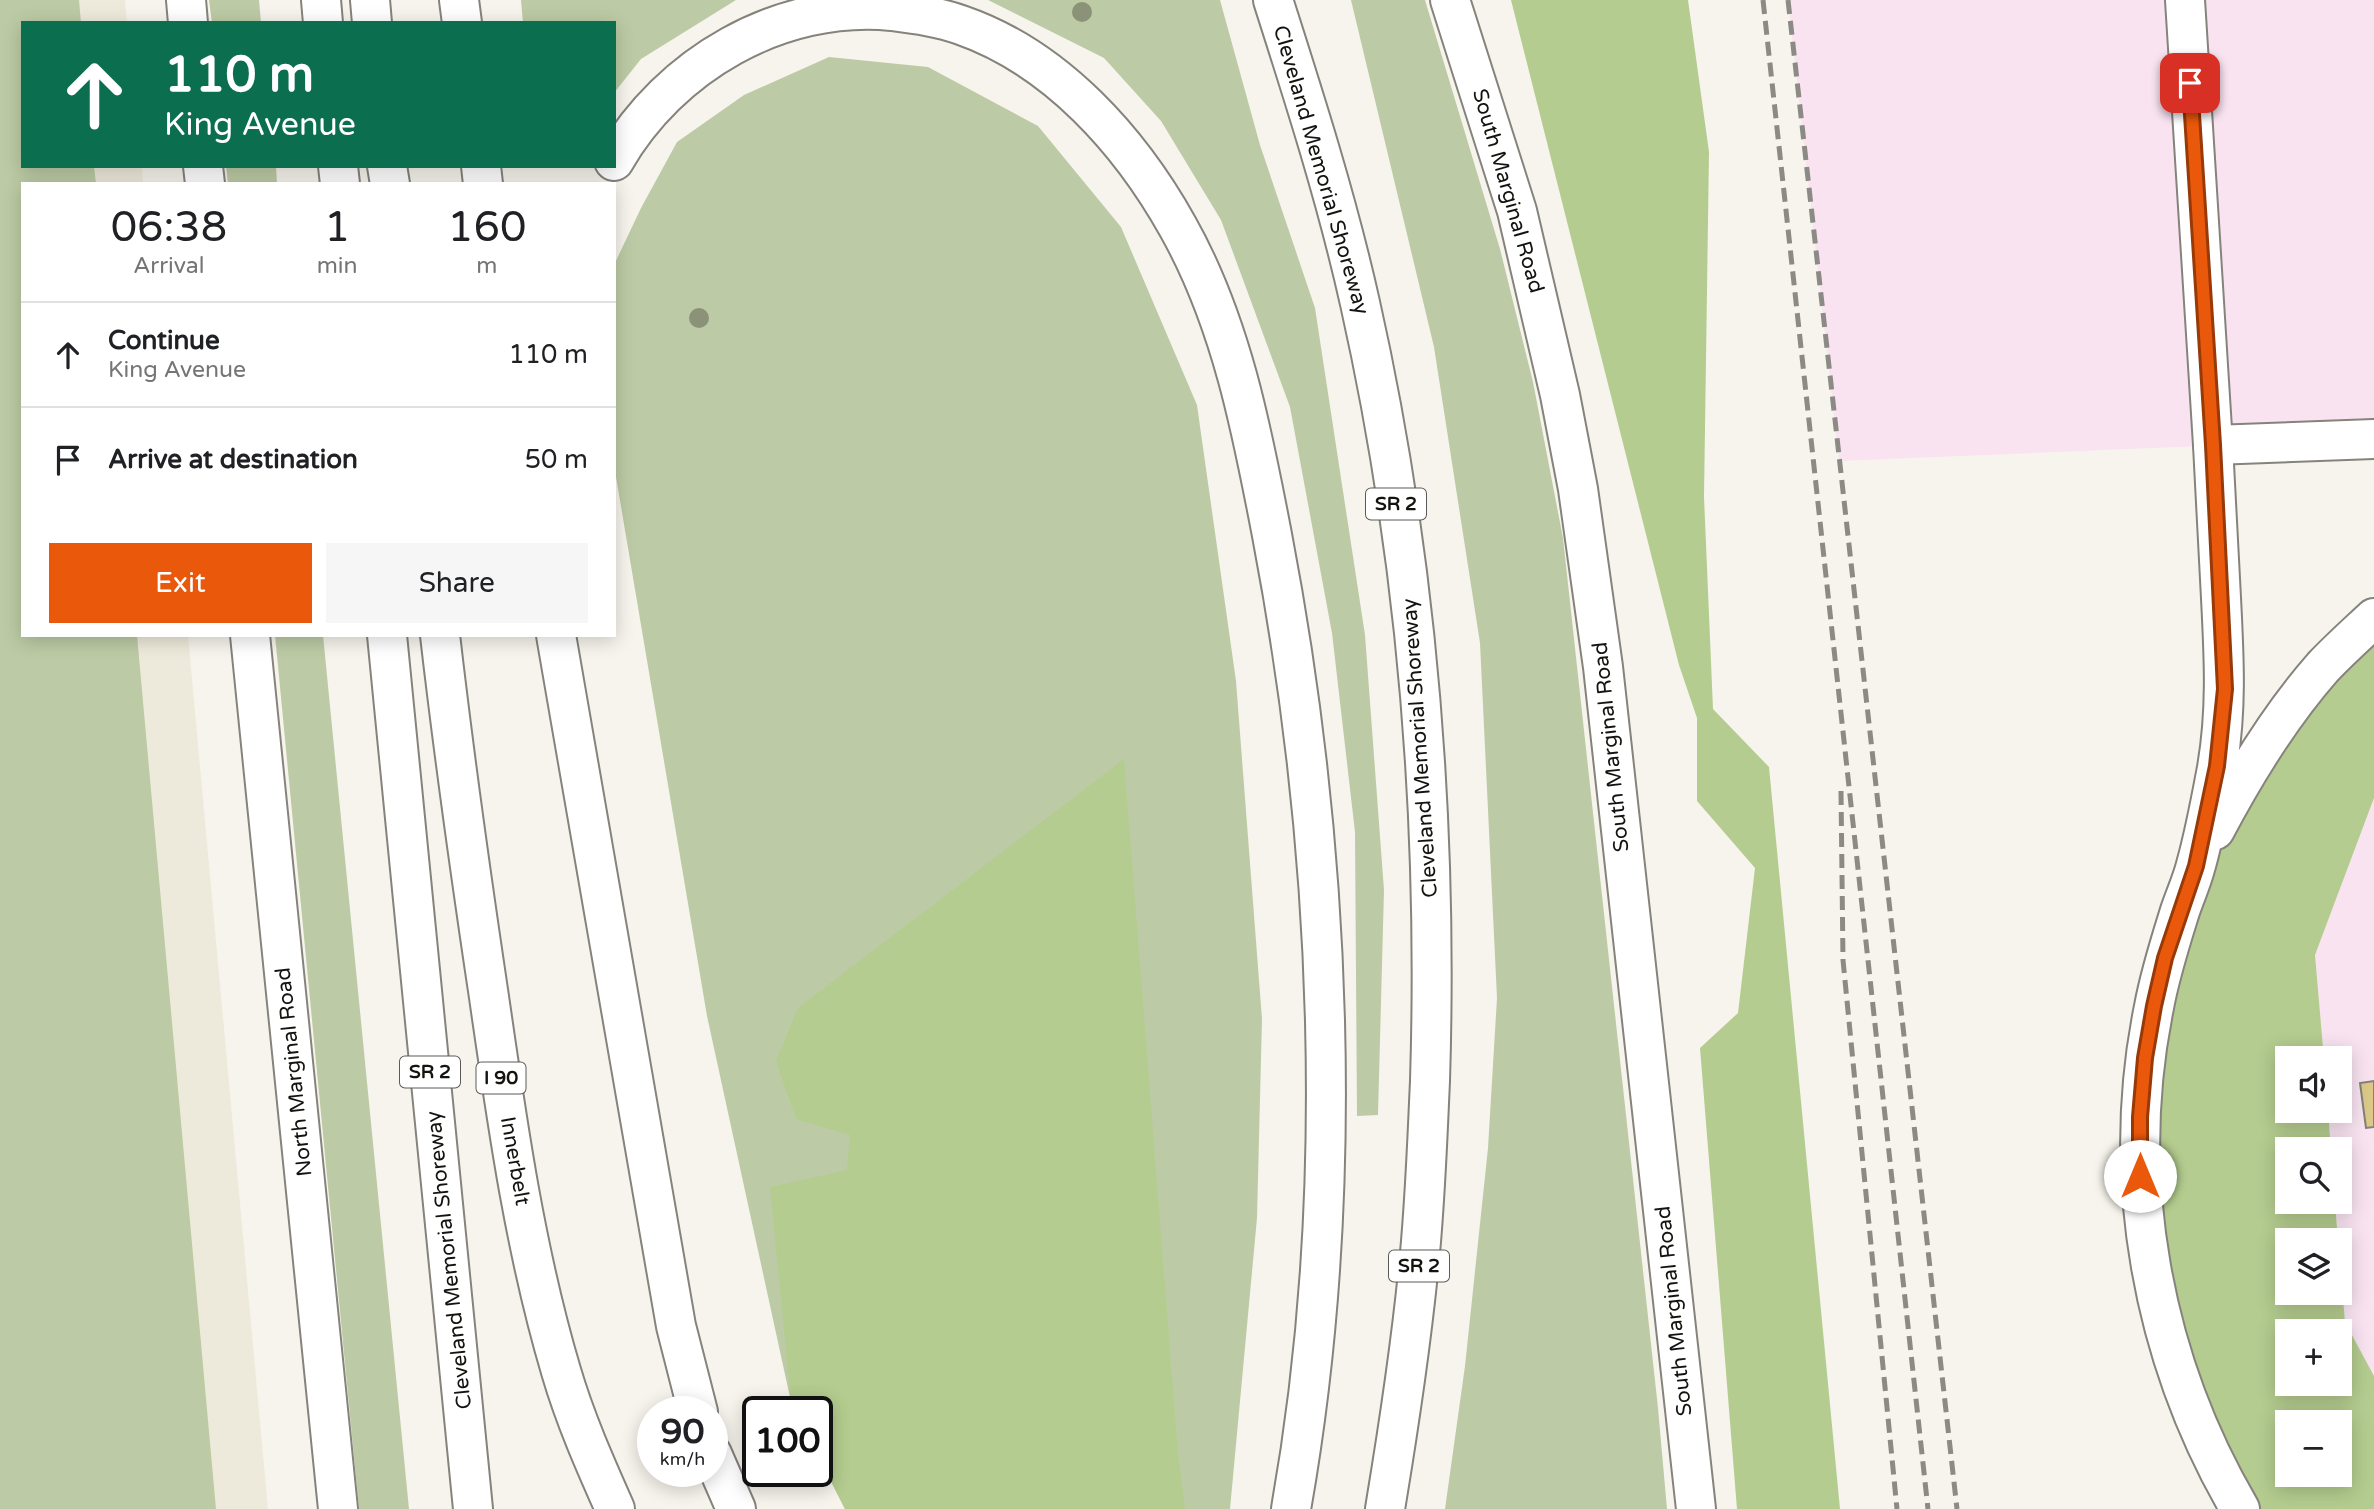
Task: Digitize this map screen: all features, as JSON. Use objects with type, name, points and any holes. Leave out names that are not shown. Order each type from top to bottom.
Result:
[{"type":"main road","points":[[186,0],[188,21]]},
{"type":"main road","points":[[321,0],[323,21]]},
{"type":"main road","points":[[370,0],[372,21]]},
{"type":"main road","points":[[459,0],[462,21]]},
{"type":"main road","name":"Cleveland Memorial Shoreway","points":[[1273,0],[1329,183],[1360,301],[1383,419],[1417,666],[1425,767],[1432,901],[1432,1022],[1427,1148],[1419,1271],[1404,1391],[1385,1509]]},
{"type":"main road","name":"South Marginal Road","points":[[1450,0],[1517,211],[1560,395],[1578,489],[1601,655],[1696,1509]]},
{"type":"main road","points":[[2185,0],[2213,445],[2225,689],[2217,766],[2196,866],[2165,958],[2151,1019],[2140,1117],[2141,1189],[2144,1230],[2153,1284],[2166,1335],[2201,1434],[2240,1509]]},
{"type":"main road","points":[[616,158],[649,110],[681,80],[719,51],[799,17],[874,9],[909,13],[960,24],[999,42],[1042,67],[1114,134],[1179,228],[1205,285],[1227,344],[1263,487],[1303,726],[1317,879],[1324,1049],[1323,1213],[1312,1369],[1291,1509]]},
{"type":"main road","points":[[2213,445],[2374,439]]},
{"type":"main road","points":[[2196,866],[2235,792],[2276,728],[2323,667],[2374,618]]},
{"type":"main road","name":"North Marginal Road","points":[[250,637],[338,1509]]},
{"type":"main road","name":"Cleveland Memorial Shoreway","points":[[387,637],[473,1509]]},
{"type":"main road","name":"Innerbelt","points":[[440,637],[456,773],[489,1002],[526,1220],[561,1372],[588,1450],[615,1509]]},
{"type":"main road","points":[[556,637],[676,1326],[694,1396]]},
{"type":"main road","points":[[562,637],[564,683]]},
{"type":"main road","points":[[726,1487],[736,1509]]},
{"type":"shaded area","points":[[0,0],[125,0],[127,21],[21,21],[21,168],[142,168],[143,182],[21,182],[21,637],[188,637],[268,1509],[0,1509]]},
{"type":"shaded area","points":[[1788,0],[2374,0],[2374,439],[1839,461]]},
{"type":"shaded area","points":[[2374,798],[2374,1376],[2352,1335],[2352,1319],[2345,1319],[2344,1305],[2352,1305],[2352,1228],[2337,1228],[2336,1214],[2352,1214],[2352,1137],[2330,1137],[2329,1123],[2352,1123],[2352,1046],[2323,1046],[2315,955]]},
{"type":"green space","points":[[0,0],[79,0],[81,21],[21,21],[21,168],[94,168],[96,182],[21,182],[21,637],[137,637],[216,1509],[0,1509]]},
{"type":"green space","points":[[209,0],[259,0],[261,21],[212,21]]},
{"type":"green space","points":[[521,0],[736,0],[641,59],[616,90],[616,21],[523,21]]},
{"type":"green space","points":[[988,0],[1220,0],[1260,145],[1315,308],[1365,635],[1384,890],[1378,1115],[1357,1116],[1355,832],[1332,633],[1290,407],[1221,220],[1161,121],[1104,58]]},
{"type":"green space","points":[[1351,0],[1425,0],[1500,249],[1533,382],[1563,538],[1667,1509],[1445,1509],[1465,1366],[1488,1148],[1497,998],[1480,643],[1434,347]]},
{"type":"green space","points":[[1511,0],[1688,0],[1709,152],[1704,497],[1713,709],[1769,767],[1840,1509],[1737,1509],[1700,1048],[1738,1013],[1755,868],[1697,801],[1697,718],[1679,665]]},
{"type":"green space","points":[[829,57],[928,67],[1038,126],[1121,227],[1197,405],[1236,681],[1262,1019],[1257,1218],[1230,1509],[845,1509],[833,1485],[833,1396],[790,1396],[707,1016],[616,477],[616,261],[677,142],[744,95]]},
{"type":"green space","points":[[226,168],[276,168],[277,182],[228,182]]},
{"type":"green space","points":[[2374,618],[2374,798],[2315,955],[2323,1046],[2275,1046],[2275,1123],[2329,1123],[2330,1137],[2275,1137],[2275,1214],[2336,1214],[2337,1228],[2275,1228],[2275,1305],[2344,1305],[2345,1319],[2275,1319],[2275,1396],[2352,1396],[2352,1335],[2374,1376],[2374,1509],[2240,1509],[2224,1482],[2140,1176],[2196,866]]},
{"type":"green space","points":[[275,637],[323,637],[409,1509],[359,1509]]},
{"type":"green space","points":[[1124,759],[1178,1453],[1185,1509],[845,1509],[833,1485],[833,1396],[790,1396],[770,1187],[847,1170],[850,1135],[796,1119],[776,1061],[798,1008]]},
{"type":"building","points":[[2374,1081],[2374,1127],[2366,1128],[2360,1083]]},
{"type":"railway","points":[[1763,0],[1928,1509]]},
{"type":"railway","points":[[1788,0],[1957,1509]]},
{"type":"railway","points":[[1841,791],[1843,960],[1897,1509]]},
{"type":"route","points":[[2140,1176],[2140,1117],[2145,1058],[2154,1006],[2165,958],[2196,866],[2217,766],[2225,689],[2190,83]]}]
